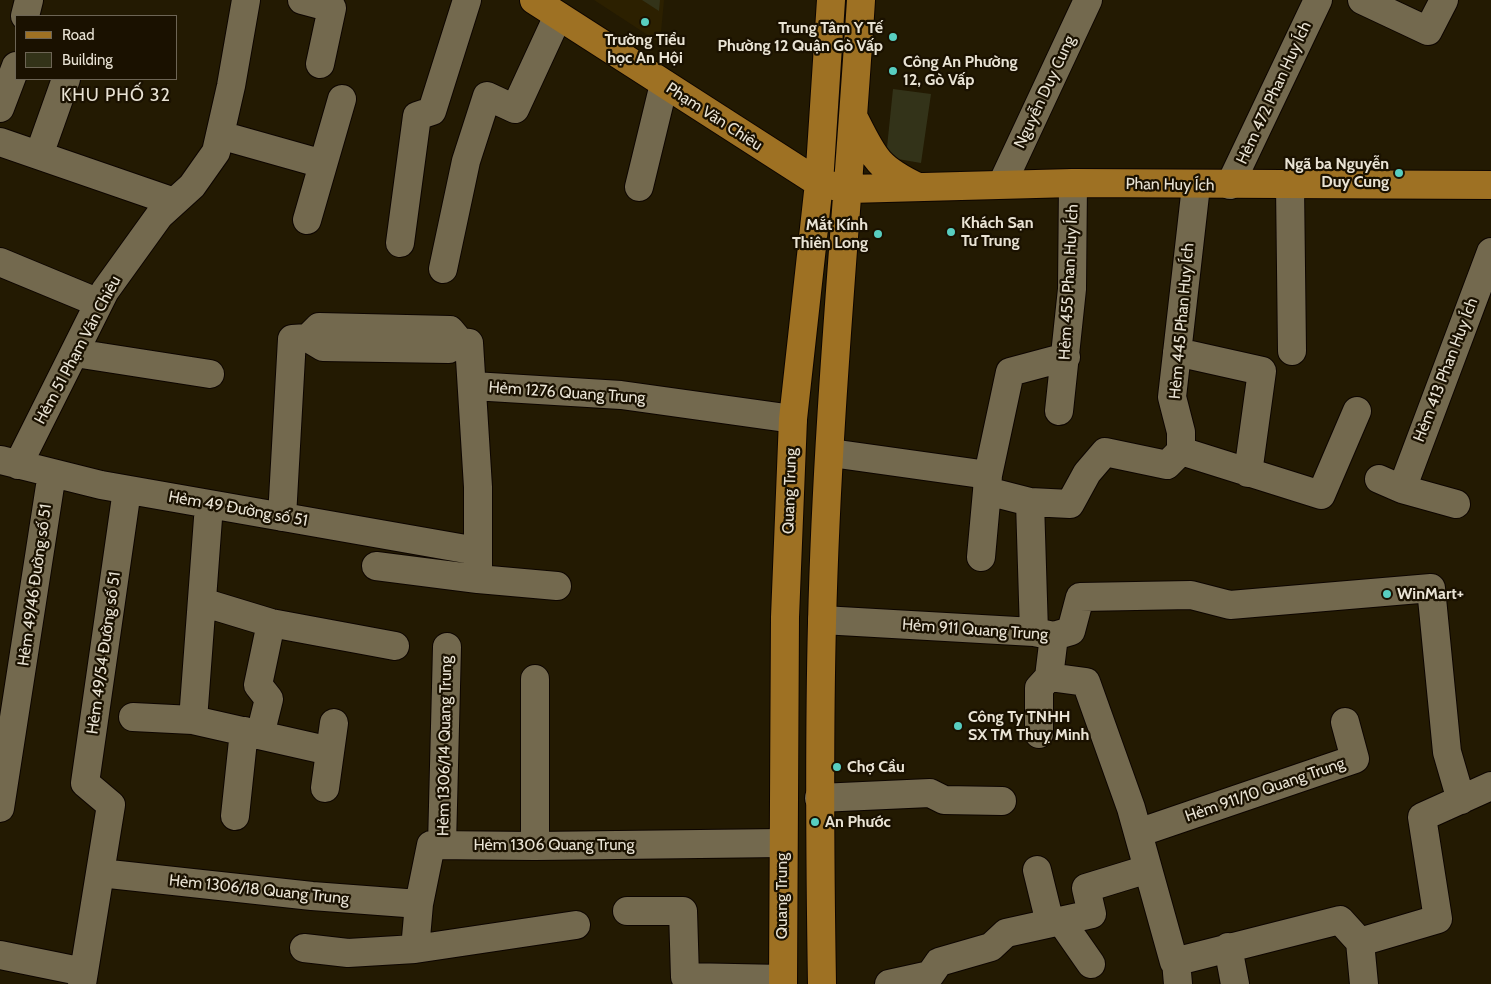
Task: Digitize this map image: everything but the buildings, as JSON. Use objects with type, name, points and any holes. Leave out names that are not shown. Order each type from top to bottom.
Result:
[{"type":"main road","name":"Phạm Văn Chiêu","points":[[534,0],[820,184],[849,189]]},
{"type":"main road","name":"Quang Trung","points":[[783,982],[782,843],[785,617],[793,419],[820,184],[831,0]]},
{"type":"main road","points":[[822,984],[819,798],[822,620],[831,453],[862,0]]},
{"type":"main road","points":[[854,118],[872,153],[891,174],[918,187]]},
{"type":"main road","name":"Phan Huy Ích","points":[[849,189],[1002,184],[1196,186],[1491,185]]},
{"type":"main road","points":[[785,617],[822,620]]},
{"type":"street","points":[[25,15],[29,0]]},
{"type":"street","name":"Hẻm 51 Phạm Văn Chiêu","points":[[9,462],[75,353],[105,291],[159,216],[192,186],[216,152],[246,0]]},
{"type":"street","points":[[302,0],[332,8],[320,64]]},
{"type":"street","points":[[400,243],[417,116],[432,111],[467,0]]},
{"type":"street","name":"Nguyễn Duy Cung","points":[[1002,184],[1088,0]]},
{"type":"street","name":"Hẻm 472 Phan Huy Ích","points":[[1230,185],[1318,0]]},
{"type":"street","points":[[1362,0],[1428,31],[1444,0]]},
{"type":"street","points":[[443,269],[466,161],[487,96],[515,109],[558,16]]},
{"type":"street","points":[[0,108],[15,69]]},
{"type":"street","points":[[39,155],[66,80]]},
{"type":"street","points":[[639,187],[664,84]]},
{"type":"street","points":[[307,220],[342,99]]},
{"type":"street","points":[[220,135],[323,164]]},
{"type":"street","points":[[0,142],[174,202]]},
{"type":"street","name":"Hẻm 455 Phan Huy Ích","points":[[1059,411],[1072,289],[1073,184]]},
{"type":"street","points":[[1290,185],[1292,351]]},
{"type":"street","name":"Hẻm 445 Phan Huy Ích","points":[[1180,451],[1181,432],[1172,397],[1196,186]]},
{"type":"street","name":"Hẻm 413 Phan Huy Ích","points":[[1456,504],[1390,484],[1491,252]]},
{"type":"street","points":[[0,262],[99,304]]},
{"type":"street","points":[[282,517],[300,339],[323,347],[380,338],[449,349],[460,342],[469,343],[473,386]]},
{"type":"street","points":[[1177,352],[1262,371],[1248,473]]},
{"type":"street","points":[[75,353],[210,374]]},
{"type":"street","points":[[981,557],[987,483],[1010,372],[1066,357]]},
{"type":"street","name":"Hẻm 1276 Quang Trung","points":[[478,579],[478,487],[473,386],[621,395],[793,419]]},
{"type":"street","points":[[831,453],[987,483],[1030,502],[1070,504],[1087,473],[1105,452],[1167,465],[1180,451],[1322,495],[1357,411]]},
{"type":"street","name":"Hẻm 49 Đường số 51","points":[[9,462],[127,490],[477,551]]},
{"type":"street","name":"Hẻm 49/46 Đường số 51","points":[[0,808],[9,695],[52,473]]},
{"type":"street","name":"Hẻm 49/54 Đường số 51","points":[[100,873],[111,805],[85,783],[127,490]]},
{"type":"street","points":[[1030,502],[1049,677],[1039,688],[1039,734]]},
{"type":"street","points":[[193,720],[209,505]]},
{"type":"street","points":[[376,566],[478,579],[557,586]]},
{"type":"street","name":"Hẻm 911 Quang Trung","points":[[822,620],[1044,634],[1071,631],[1080,597],[1191,595],[1230,605],[1431,588],[1447,752],[1461,800]]},
{"type":"street","points":[[202,602],[271,623],[395,646]]},
{"type":"street","points":[[235,816],[252,733],[269,699],[258,685],[271,623]]},
{"type":"street","name":"Hẻm 1306/14 Quang Trung","points":[[442,845],[447,646]]},
{"type":"street","points":[[1049,677],[1086,682],[1138,833],[1177,973],[1228,947],[1340,920],[1360,942],[1364,984]]},
{"type":"street","points":[[535,679],[535,846]]},
{"type":"street","points":[[133,717],[193,720],[330,751]]},
{"type":"street","name":"Hẻm 911/10 Quang Trung","points":[[1138,833],[1355,758],[1344,722]]},
{"type":"street","points":[[325,788],[334,723]]},
{"type":"street","points":[[1360,942],[1438,919],[1422,817],[1491,786]]},
{"type":"street","points":[[819,798],[930,793],[944,800],[1002,801]]},
{"type":"street","name":"Hẻm 1306 Quang Trung","points":[[442,845],[535,846],[782,843]]},
{"type":"street","points":[[415,950],[419,904],[431,844],[442,845]]},
{"type":"street","points":[[889,984],[930,975],[939,962],[991,947],[1006,933],[1092,914],[1086,888],[1148,869]]},
{"type":"street","points":[[1037,870],[1056,922],[1091,964]]},
{"type":"street","points":[[0,955],[83,978],[100,873]]},
{"type":"street","name":"Hẻm 1306/18 Quang Trung","points":[[100,873],[312,896],[419,904]]},
{"type":"street","points":[[627,911],[683,911],[685,977],[783,982]]},
{"type":"street","points":[[304,948],[348,952],[415,950],[576,925]]},
{"type":"street","points":[[1228,947],[1235,984]]},
{"type":"shaded area","name":"Trường Tiểu học An Hội","points":[[594,0],[664,0],[660,43]]},
{"type":"place","name":"Trường Tiểu học An Hội","points":[[645,22]]},
{"type":"place","name":"Trung Tâm Y Tế Phường 12 Quận Gò Vấp","points":[[893,37]]},
{"type":"place","name":"Công An Phường 12, Gò Vấp","points":[[893,71]]},
{"type":"place","name":"Ngã ba Nguyễn Duy Cung","points":[[1399,173]]},
{"type":"place","name":"Khách Sạn Tư Trung","points":[[951,232]]},
{"type":"place","name":"Mắt Kính Thiên Long","points":[[878,234]]},
{"type":"place","name":"WinMart+","points":[[1387,594]]},
{"type":"place","name":"Công Ty TNHH SX TM Thuỵ Minh","points":[[958,726]]},
{"type":"place","name":"Chợ Cầu","points":[[837,767]]},
{"type":"place","name":"An Phước","points":[[815,822]]},
{"type":"district","name":"KHU PHỐ 32","points":[[116,96]]}]
